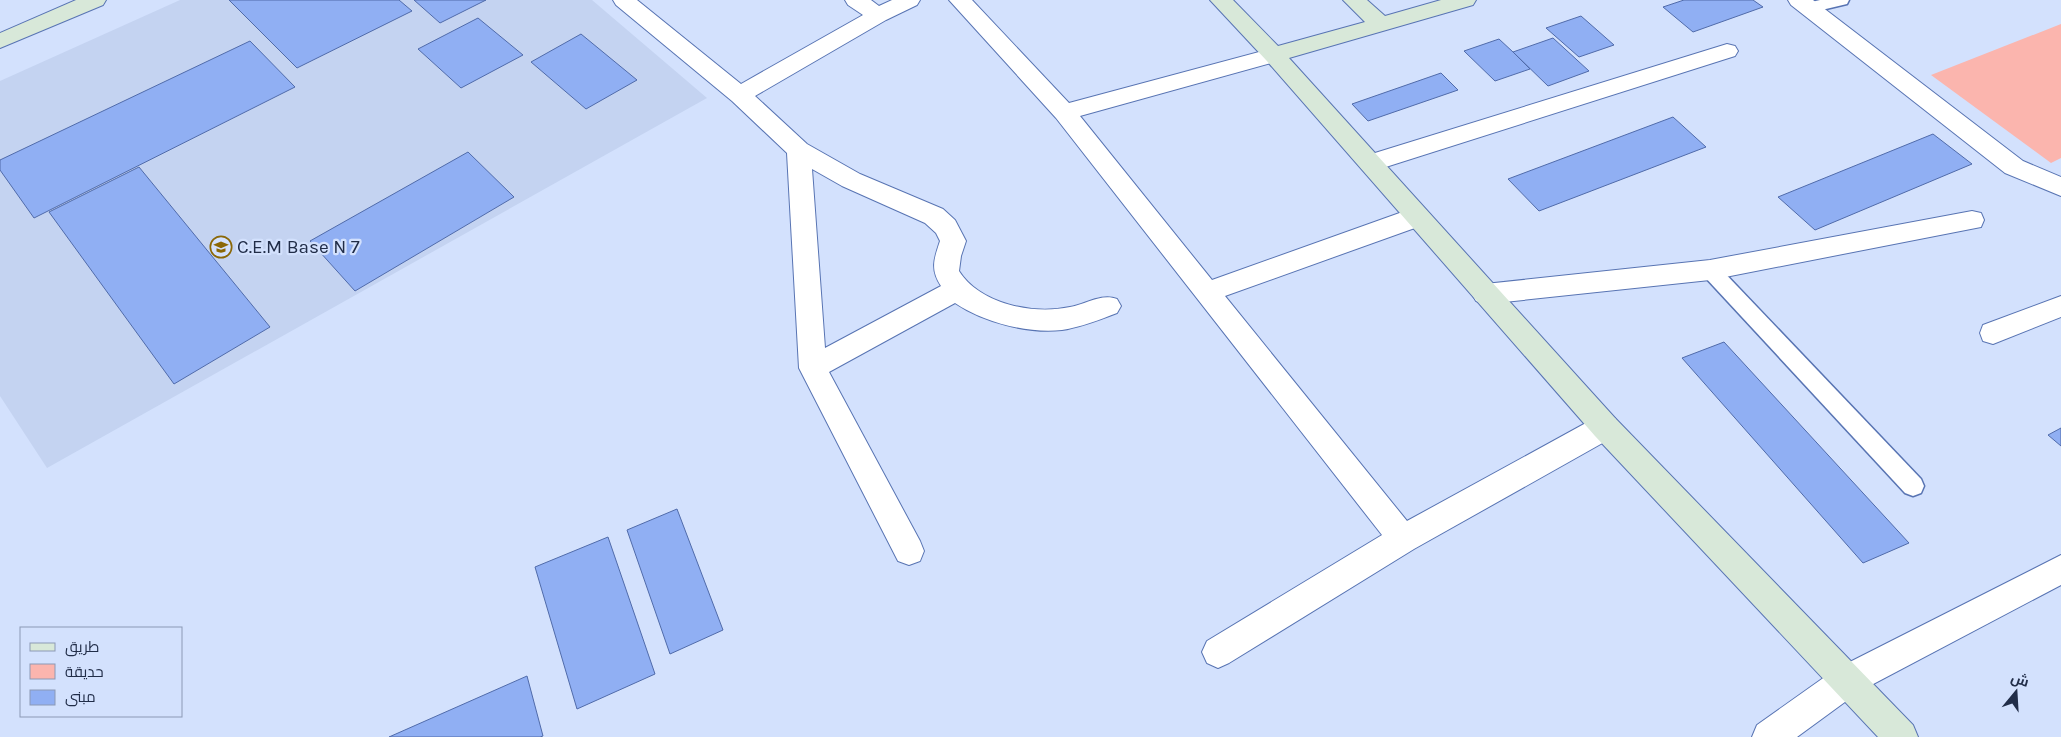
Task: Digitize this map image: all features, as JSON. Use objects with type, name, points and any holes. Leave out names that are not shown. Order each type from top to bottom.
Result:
[{"type":"street","points":[[0,41],[95,0]]},
{"type":"street","points":[[624,0],[740,95],[799,150],[851,180],[934,216],[946,227],[953,241],[948,256],[946,272],[958,289],[981,304],[1012,316],[1056,320],[1108,306]]},
{"type":"street","points":[[856,0],[878,15]]},
{"type":"street","points":[[740,95],[878,15],[909,0]]},
{"type":"street","points":[[960,0],[1064,112],[1403,539]]},
{"type":"street","points":[[1221,0],[1274,55],[1485,294],[1605,426],[1848,680],[1900,737]]},
{"type":"street","points":[[1354,0],[1380,23]]},
{"type":"street","points":[[1064,112],[1274,55],[1465,0]]},
{"type":"street","points":[[1804,4],[2014,167],[2061,187]]},
{"type":"street","points":[[1370,163],[1727,51]]},
{"type":"street","points":[[799,150],[813,368],[909,551]]},
{"type":"street","points":[[1207,292],[1417,217]]},
{"type":"street","points":[[1485,294],[1710,270],[1972,220]]},
{"type":"street","points":[[813,368],[958,289]]},
{"type":"street","points":[[1993,333],[2061,306]]},
{"type":"street","points":[[1218,652],[1403,539],[1605,426]]},
{"type":"street","points":[[1769,737],[1848,680],[2061,568]]},
{"type":"lane","points":[[1804,4],[1841,0]]},
{"type":"lane","points":[[1710,270],[1914,486]]},
{"type":"shaded area","name":"C.E.M Base N 7","points":[[180,0],[592,0],[707,98],[47,468],[0,396],[0,81]]},
{"type":"green space","points":[[2061,24],[2061,158],[2051,163],[1931,75]]},
{"type":"building","points":[[229,0],[399,0],[412,11],[297,68]]},
{"type":"building","points":[[414,0],[486,0],[440,23]]},
{"type":"building","points":[[1684,0],[1753,0],[1763,7],[1693,32],[1663,7]]},
{"type":"building","points":[[1581,16],[1614,45],[1579,57],[1546,28]]},
{"type":"building","points":[[478,18],[523,55],[461,88],[418,49]]},
{"type":"building","points":[[581,34],[637,80],[586,109],[531,62]]},
{"type":"building","points":[[1553,38],[1589,71],[1548,86],[1513,52]]},
{"type":"building","points":[[1499,39],[1530,69],[1495,81],[1464,51]]},
{"type":"building","points":[[250,41],[295,87],[34,218],[0,170],[0,160]]},
{"type":"building","points":[[1441,73],[1458,90],[1368,121],[1352,104]]},
{"type":"building","points":[[1673,117],[1706,147],[1539,211],[1508,179]]},
{"type":"building","points":[[1933,134],[1972,164],[1815,230],[1778,197]]},
{"type":"building","points":[[468,152],[514,197],[355,291],[310,241]]},
{"type":"building","points":[[139,167],[270,327],[174,384],[49,212]]},
{"type":"building","points":[[1724,342],[1909,543],[1863,563],[1682,358]]},
{"type":"building","points":[[2061,428],[2061,446],[2048,435]]},
{"type":"building","points":[[677,509],[723,630],[670,654],[627,530]]},
{"type":"building","points":[[608,537],[655,674],[577,709],[535,567]]},
{"type":"building","points":[[527,676],[543,736],[389,737]]},
{"type":"place","name":"C.E.M Base N 7","points":[[221,247]]}]
